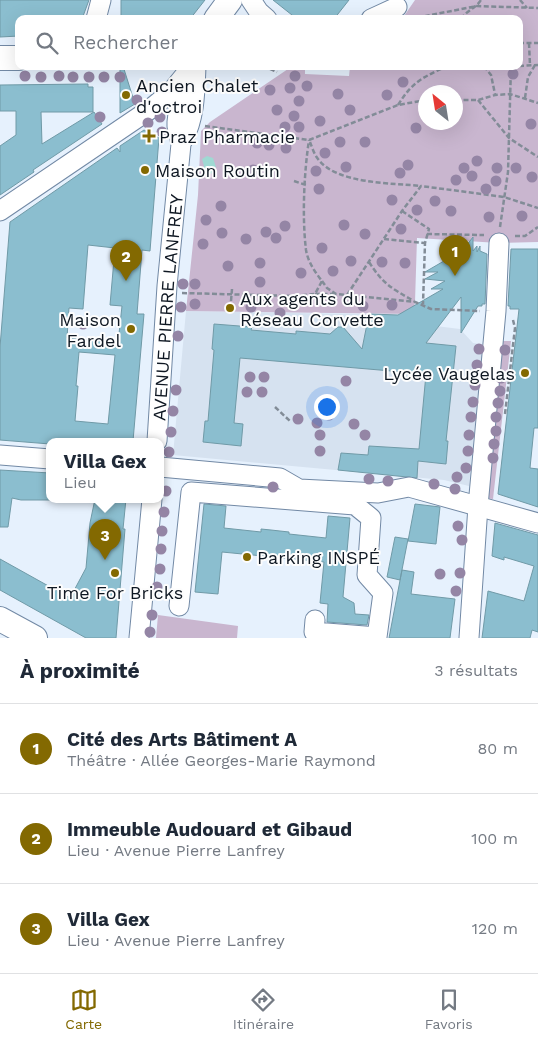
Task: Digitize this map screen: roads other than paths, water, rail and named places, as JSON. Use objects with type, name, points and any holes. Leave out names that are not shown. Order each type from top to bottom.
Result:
[{"type":"main road","points":[[219,15],[230,0]]},
{"type":"main road","points":[[237,15],[246,0]]},
{"type":"main road","points":[[0,58],[15,58]]},
{"type":"main road","points":[[0,619],[35,638]]},
{"type":"street","points":[[97,15],[101,0]]},
{"type":"street","points":[[250,0],[262,15]]},
{"type":"street","points":[[370,14],[398,9]]},
{"type":"street","points":[[0,211],[149,110],[171,92],[190,70]]},
{"type":"street","name":"AVENUE PIERRE LANFREY","points":[[157,438],[167,294],[181,144],[177,126],[181,90],[191,70]]},
{"type":"street","points":[[469,638],[478,506],[496,311],[499,239]]},
{"type":"street","points":[[0,455],[46,458]]},
{"type":"street","points":[[164,467],[280,478],[299,489],[378,493],[409,487],[538,523]]},
{"type":"street","points":[[278,500],[280,478]]},
{"type":"street","points":[[179,606],[191,492],[355,505],[371,518],[367,575],[383,593],[377,636],[314,632],[315,620]]},
{"type":"street","points":[[139,638],[152,503]]},
{"type":"place","name":"Ancien Chalet d'octroi","points":[[126,95]]},
{"type":"place","name":"Praz Pharmacie","points":[[149,136]]},
{"type":"place","name":"Maison Routin","points":[[145,170]]},
{"type":"place","name":"Cité des Arts Bâtiment A","points":[[455,276]]},
{"type":"place","name":"Immeuble Audouard et Gibaud","points":[[126,281]]},
{"type":"place","name":"Aux agents du Réseau Corvette","points":[[230,308]]},
{"type":"place","name":"Maison Fardel","points":[[131,329]]},
{"type":"place","name":"Lycée Vaugelas","points":[[525,373]]},
{"type":"place","name":"Parking INSPÉ","points":[[247,557]]},
{"type":"place","name":"Villa Gex","points":[[105,560]]},
{"type":"place","name":"Time For Bricks","points":[[115,573]]}]
